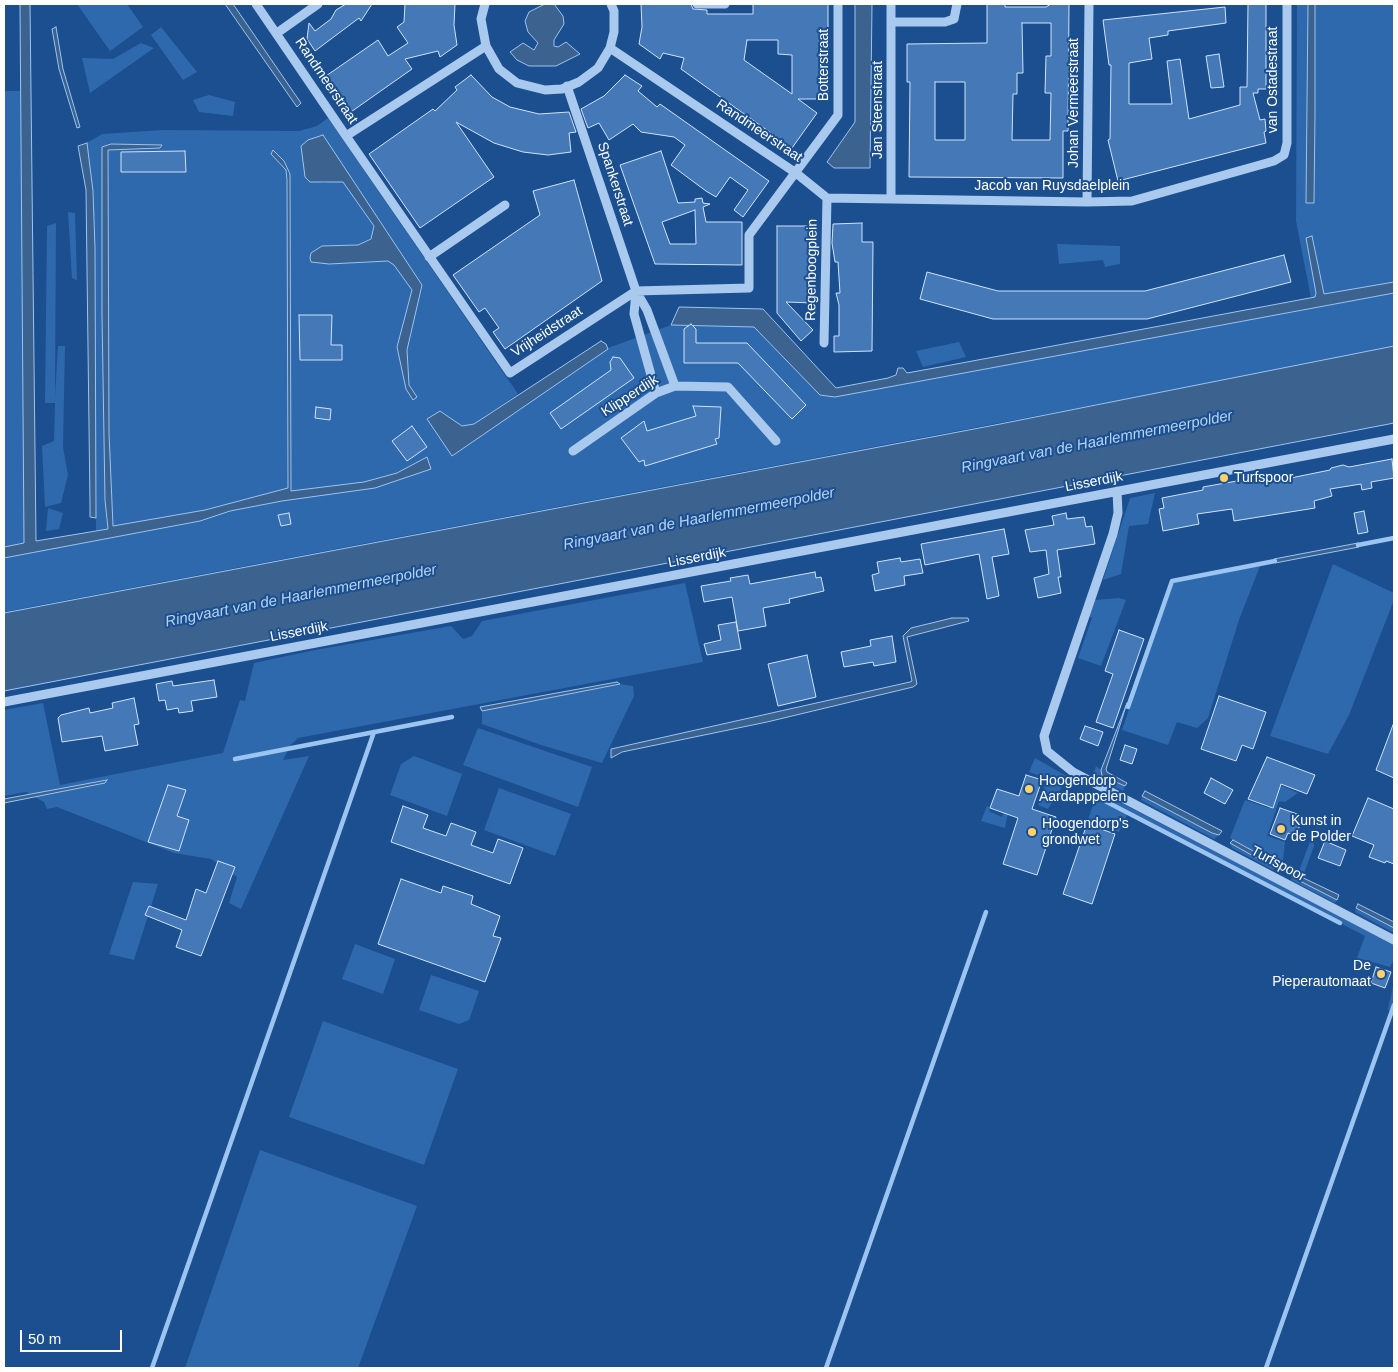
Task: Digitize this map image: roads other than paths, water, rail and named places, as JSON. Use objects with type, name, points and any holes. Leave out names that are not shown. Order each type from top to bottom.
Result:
[{"type":"street","name":"Randmeerstraat","points":[[256,4],[346,136],[486,46]]},
{"type":"street","points":[[277,33],[318,4]]},
{"type":"street","points":[[485,4],[480,19],[486,46],[498,68],[517,83],[545,90],[579,82],[598,68],[610,48],[614,34],[614,11],[611,4]]},
{"type":"street","points":[[697,4],[725,4]]},
{"type":"street","name":"Botterstraat","points":[[796,173],[838,115],[838,4]]},
{"type":"street","name":"Jan Steenstraat","points":[[891,4],[891,198]]},
{"type":"street","points":[[891,22],[945,22],[954,19],[957,4]]},
{"type":"street","name":"Johan Vermeerstraat","points":[[1088,202],[1089,4]]},
{"type":"street","name":"van Ostadestraat","points":[[1284,155],[1286,143],[1287,4]]},
{"type":"street","name":"Randmeerstraat","points":[[610,48],[796,173],[827,198]]},
{"type":"street","name":"Spankerstraat","points":[[567,86],[636,291],[647,310],[675,386]]},
{"type":"street","name":"Vrijheidstraat","points":[[346,136],[510,373],[636,291]]},
{"type":"street","name":"Jacob van Ruysdaelplein","points":[[891,198],[1088,202],[1132,201],[1274,161],[1284,155]]},
{"type":"street","points":[[636,291],[750,288],[750,235],[796,173]]},
{"type":"street","points":[[827,198],[891,198]]},
{"type":"street","name":"Regenboogplein","points":[[824,343],[827,198]]},
{"type":"street","points":[[429,257],[505,205]]},
{"type":"street","name":"Spankerstraat","points":[[636,291],[634,314],[656,393]]},
{"type":"street","name":"Klipperdijk","points":[[573,452],[656,393],[675,386],[728,387],[776,441]]},
{"type":"street","name":"Lisserdijk","points":[[4,702],[1394,439]]},
{"type":"street","name":"Turfspoor","points":[[1116,491],[1118,513],[1113,534],[1047,726],[1044,736],[1047,751],[1073,772],[1394,940]]},
{"type":"water","points":[[20,4],[30,4],[36,541],[108,529],[105,500],[102,315],[102,147],[111,144],[162,145],[160,148],[108,150],[109,433],[113,526],[205,510],[288,488],[287,180],[286,170],[271,154],[273,150],[284,161],[290,174],[291,491],[364,482],[397,473],[427,457],[431,469],[375,488],[282,501],[230,511],[200,521],[4,558],[4,547],[24,543]]},
{"type":"water","points":[[225,4],[233,4],[301,103],[297,107]]},
{"type":"water","points":[[545,4],[554,4],[563,16],[564,24],[554,40],[554,46],[558,47],[566,42],[580,54],[556,66],[529,66],[517,60],[510,52],[523,43],[534,50],[538,43],[528,32],[525,21],[529,12]]},
{"type":"water","points":[[855,4],[872,4],[870,168],[834,168],[827,162],[855,122]]},
{"type":"water","points":[[1308,4],[1315,4],[1314,203],[1306,203]]},
{"type":"water","points":[[56,27],[63,69],[80,127],[77,128],[59,69],[52,29]]},
{"type":"water","points":[[323,135],[422,285],[407,350],[409,385],[417,397],[413,400],[406,389],[397,347],[412,290],[394,265],[388,261],[329,264],[311,262],[311,253],[322,246],[358,245],[371,239],[374,226],[343,182],[310,182],[305,177],[301,146],[308,140]]},
{"type":"water","points":[[87,143],[93,191],[95,248],[96,518],[90,517],[86,190],[78,146]]},
{"type":"water","points":[[1312,236],[1324,294],[1394,282],[1394,293],[835,397],[820,395],[754,327],[671,325],[679,307],[763,309],[836,388],[888,378],[896,375],[898,368],[903,368],[907,373],[1315,297],[1316,293],[1306,238]]},
{"type":"water","points":[[601,341],[606,344],[608,349],[452,456],[427,419],[440,411],[462,426],[474,424]]},
{"type":"water","name":"Ringvaart van de Haarlemmermeerpolder","points":[[1394,346],[1394,423],[4,691],[4,613],[995,425]]},
{"type":"water","points":[[1358,543],[1359,547],[1275,563],[1274,559]]},
{"type":"water","points":[[952,618],[968,618],[969,621],[907,637],[917,684],[913,687],[767,722],[622,752],[611,758],[611,749],[910,682],[912,681],[903,636],[911,628]]},
{"type":"water","points":[[617,682],[620,684],[482,711],[480,707]]},
{"type":"water","points":[[1127,703],[1106,769],[1107,772],[1127,783],[1125,786],[1102,776],[1101,770]]},
{"type":"water","points":[[107,780],[105,783],[4,803],[4,799]]},
{"type":"water","points":[[1145,791],[1222,831],[1219,835],[1212,833],[1142,796]]},
{"type":"water","points":[[1233,840],[1278,865],[1275,868],[1230,843]]},
{"type":"water","points":[[1293,873],[1339,895],[1337,900],[1292,877]]},
{"type":"water","points":[[1358,904],[1394,922],[1394,928],[1356,908]]},
{"type":"waterway","points":[[1358,545],[1394,538]]},
{"type":"waterway","points":[[1128,707],[1172,581],[1275,561]]},
{"type":"waterway","points":[[235,759],[452,717]]},
{"type":"waterway","points":[[152,1368],[374,732]]},
{"type":"waterway","points":[[1105,801],[1340,923]]},
{"type":"waterway","points":[[826,1368],[986,912]]},
{"type":"waterway","points":[[1266,1368],[1394,1005]]},
{"type":"place","name":"Turfspoor","points":[[1224,478]]},
{"type":"place","name":"Hoogendorp Aardapppelen","points":[[1029,789]]},
{"type":"place","name":"Kunst in de Polder","points":[[1281,829]]},
{"type":"place","name":"Hoogendorp's grondwet","points":[[1032,832]]},
{"type":"place","name":"De Pieperautomaat","points":[[1381,974]]}]
